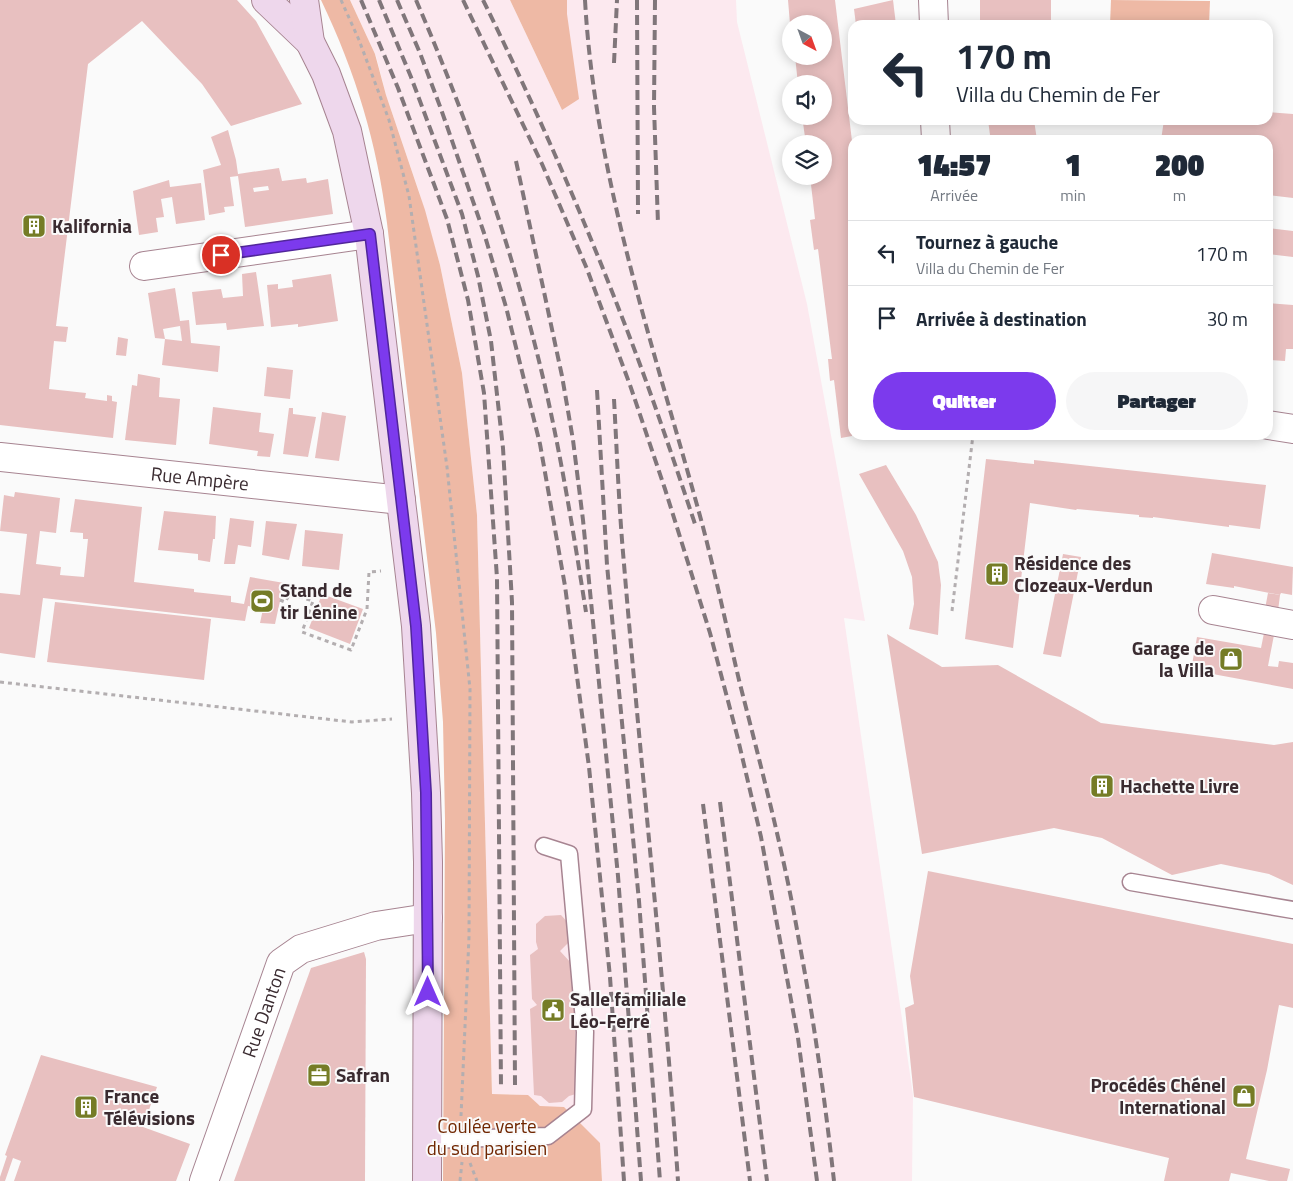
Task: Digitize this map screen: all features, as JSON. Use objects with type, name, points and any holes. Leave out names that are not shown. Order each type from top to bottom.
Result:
[{"type":"main road","points":[[266,0],[310,42]]},
{"type":"main road","points":[[304,0],[310,42],[326,74],[347,131],[370,234],[416,626],[426,793],[428,918],[427,1181]]},
{"type":"street","points":[[934,0],[934,20]]},
{"type":"street","points":[[144,266],[370,234]]},
{"type":"street","points":[[1273,426],[1293,428]]},
{"type":"street","name":"Rue Ampère","points":[[0,457],[401,500]]},
{"type":"street","points":[[1213,610],[1293,625]]},
{"type":"street","name":"Rue Danton","points":[[204,1181],[281,963],[301,949],[376,926],[428,918]]},
{"type":"lane","points":[[427,1140],[548,1136],[583,1109],[585,1032],[569,854],[544,846]]},
{"type":"lane","points":[[1131,882],[1293,910]]},
{"type":"path","points":[[952,611],[972,440]]},
{"type":"path","points":[[280,600],[285,602],[290,594],[313,601],[302,632],[351,650],[367,609],[369,572],[375,572]]},
{"type":"path","points":[[0,682],[352,722],[422,717]]},
{"type":"shaded area","points":[[350,0],[510,0],[562,110],[567,0],[736,0],[737,22],[807,304],[865,621],[844,618],[913,1095],[912,1181],[602,1181],[600,1143],[540,1106],[527,1095],[492,1094],[477,515],[462,373],[440,265],[419,192],[386,95],[376,56]]},
{"type":"green space","name":"Coulée verte du sud parisien","points":[[321,0],[350,0],[375,54],[386,95],[425,210],[440,265],[462,373],[477,515],[492,1094],[528,1095],[540,1106],[564,1107],[600,1143],[602,1181],[443,1181],[445,819],[443,722],[436,633],[383,193],[371,137],[355,82]]},
{"type":"green space","points":[[510,0],[567,0],[567,14],[579,99],[562,110]]},
{"type":"green space","points":[[1111,0],[1210,1],[1209,20],[1110,20]]},
{"type":"building","name":"Kalifornia","points":[[0,0],[237,0],[256,21],[302,104],[231,126],[202,84],[142,21],[88,64],[56,326],[68,327],[66,342],[54,341],[49,389],[86,393],[85,398],[107,401],[107,395],[112,396],[112,401],[117,402],[113,438],[0,425]]},
{"type":"building","points":[[788,0],[835,0],[848,108],[848,125],[850,125],[851,135],[848,135],[848,437],[841,438],[834,380],[830,381],[828,359],[832,359],[818,249],[814,250],[810,220],[815,219],[811,185],[832,185],[832,135],[805,135],[803,125],[832,125],[832,75],[797,75],[796,65],[832,65],[832,15],[789,15]]},
{"type":"building","points":[[893,0],[895,20],[855,20],[854,9]]},
{"type":"building","points":[[980,0],[1051,0],[1051,20],[980,20]]},
{"type":"building","points":[[1273,112],[1293,114],[1293,198],[1273,196],[1273,135],[1162,135],[1163,125],[1273,125]]},
{"type":"building","points":[[989,125],[1035,125],[1036,135],[990,135]]},
{"type":"building","points":[[228,130],[238,174],[279,168],[282,181],[306,178],[307,183],[328,179],[333,214],[245,227],[238,176],[230,177],[234,206],[224,207],[225,212],[209,215],[203,170],[221,165],[211,137]],"holes":[[[268,186],[269,190],[254,192],[253,188]]]},
{"type":"building","points":[[169,180],[170,187],[201,183],[205,220],[176,224],[172,197],[161,199],[164,217],[156,218],[158,232],[139,235],[133,191]]},
{"type":"building","points":[[1273,229],[1293,231],[1293,257],[1273,255]]},
{"type":"building","points":[[256,272],[264,326],[227,330],[226,323],[196,325],[192,292],[221,289],[223,298],[243,296],[242,274]]},
{"type":"building","points":[[331,274],[338,321],[298,327],[298,324],[271,327],[267,285],[278,284],[278,289],[293,287],[292,280]]},
{"type":"building","points":[[175,288],[180,321],[189,320],[191,343],[220,346],[218,372],[162,365],[165,339],[155,338],[148,293]],"holes":[[[180,326],[182,341],[165,339],[163,329]]]},
{"type":"building","points":[[1273,303],[1293,305],[1293,349],[1286,349],[1285,361],[1273,360]]},
{"type":"building","points":[[118,337],[128,339],[126,356],[116,355]]},
{"type":"building","points":[[267,367],[293,370],[290,399],[264,396]]},
{"type":"building","points":[[138,374],[160,378],[159,397],[180,399],[176,445],[125,440],[132,385],[137,386]]},
{"type":"building","points":[[213,407],[261,413],[259,432],[274,434],[270,457],[257,456],[258,451],[209,444]]},
{"type":"building","points":[[289,408],[293,408],[293,414],[316,417],[308,457],[283,454]]},
{"type":"building","points":[[322,412],[346,416],[339,461],[315,458]]},
{"type":"building","name":"Résidence des Clozeaux-Verdun","points":[[986,459],[1034,464],[1034,460],[1266,485],[1260,529],[1076,510],[1030,503],[1013,648],[965,639]]},
{"type":"building","points":[[886,465],[916,515],[938,562],[941,585],[938,635],[909,629],[914,604],[912,577],[903,551],[859,474]]},
{"type":"building","points":[[15,492],[60,498],[56,533],[40,531],[36,564],[61,567],[60,575],[84,577],[88,539],[83,539],[83,533],[70,532],[75,499],[142,507],[134,582],[194,589],[194,592],[231,596],[231,602],[244,604],[250,577],[284,583],[275,624],[260,623],[263,609],[248,606],[245,621],[43,598],[35,658],[0,653],[0,593],[20,595],[27,534],[0,531],[4,495],[14,497]]},
{"type":"building","points":[[164,511],[216,516],[215,539],[213,539],[210,562],[198,560],[198,554],[158,550]]},
{"type":"building","points":[[230,518],[254,521],[251,547],[238,545],[235,564],[224,564]]},
{"type":"building","points":[[266,521],[297,524],[289,560],[262,555]]},
{"type":"building","points":[[305,530],[343,534],[339,570],[302,566]]},
{"type":"building","points":[[1212,553],[1293,567],[1292,595],[1281,593],[1280,595],[1234,586],[1234,588],[1206,584]]},
{"type":"building","points":[[1063,554],[1081,557],[1061,657],[1043,654]]},
{"type":"building","points":[[1268,593],[1280,595],[1278,611],[1265,609]]},
{"type":"building","points":[[322,594],[363,609],[350,644],[309,628]]},
{"type":"building","points":[[55,602],[211,619],[204,680],[47,662]]},
{"type":"building","points":[[1264,633],[1274,635],[1268,666],[1278,667],[1279,661],[1293,663],[1293,689],[1191,670],[1197,637],[1261,648]]},
{"type":"building","name":"Hachette Livre","points":[[887,634],[942,667],[998,665],[1101,723],[1274,745],[1293,742],[1293,885],[1269,874],[1221,864],[1172,875],[1102,838],[1054,828],[922,854]]},
{"type":"building","points":[[928,871],[1293,944],[1293,1008],[1279,1005],[1267,1070],[1246,1159],[1290,1169],[1287,1181],[1269,1181],[1231,1173],[1229,1181],[1164,1181],[1169,1158],[914,1097],[905,1008],[914,1004],[910,976]]},
{"type":"building","name":"Salle familiale Léo-Ferré","points":[[561,915],[570,925],[570,941],[560,951],[571,963],[572,982],[575,980],[576,1094],[569,1096],[562,1102],[549,1103],[541,1096],[534,1095],[530,1009],[537,1005],[532,999],[530,955],[538,949],[536,924],[545,916]]},
{"type":"building","name":"Safran","points":[[364,952],[366,959],[365,1181],[234,1181],[311,968]]},
{"type":"building","name":"France Télévisions","points":[[41,1055],[157,1087],[143,1127],[190,1144],[176,1181],[14,1181],[21,1161],[13,1158],[5,1181],[0,1181],[7,1156],[5,1155]]},
{"type":"railway","points":[[361,0],[398,88],[447,219],[468,300],[484,393],[497,578],[501,1089]]},
{"type":"railway","points":[[379,0],[411,77],[462,214],[478,276],[491,341],[503,448],[512,602],[515,1085]]},
{"type":"railway","points":[[397,0],[441,109],[484,233],[506,307],[540,444],[565,586],[589,767],[610,977],[624,1181]]},
{"type":"railway","points":[[416,0],[455,94],[489,190],[533,336],[551,414],[586,612]]},
{"type":"railway","points":[[463,0],[542,164],[587,269],[630,385],[710,633],[761,837],[798,1038],[817,1181]]},
{"type":"railway","points":[[483,0],[555,154],[604,272],[650,392],[696,527]]},
{"type":"railway","points":[[585,0],[591,67],[601,134],[614,200],[630,266],[703,527],[772,810],[793,908],[814,1031],[834,1181]]},
{"type":"railway","points":[[614,63],[617,0]]},
{"type":"railway","points":[[637,0],[638,214]]},
{"type":"railway","points":[[655,0],[654,107],[658,224]]},
{"type":"railway","points":[[516,161],[562,376],[573,440],[583,520],[618,876],[641,1181]]},
{"type":"railway","points":[[597,390],[607,565],[639,901],[660,1181]]},
{"type":"railway","points":[[614,399],[622,543],[666,1027],[678,1181]]},
{"type":"railway","points":[[720,802],[767,1181]]},
{"type":"railway","points":[[703,804],[750,1181]]},
{"type":"place","name":"Kalifornia","points":[[34,226]]},
{"type":"place","name":"Résidence des Clozeaux-Verdun","points":[[997,574]]},
{"type":"place","name":"Stand de tir Lénine","points":[[262,601]]},
{"type":"place","name":"Garage de la Villa","points":[[1231,659]]},
{"type":"place","name":"Hachette Livre","points":[[1102,786]]},
{"type":"place","name":"Salle familiale Léo-Ferré","points":[[553,1010]]},
{"type":"place","name":"Safran","points":[[319,1075]]},
{"type":"place","name":"Procédés Chénel International","points":[[1244,1096]]},
{"type":"place","name":"France Télévisions","points":[[86,1107]]},
{"type":"route","points":[[221,255],[370,234],[416,626],[426,793],[428,992]]}]
